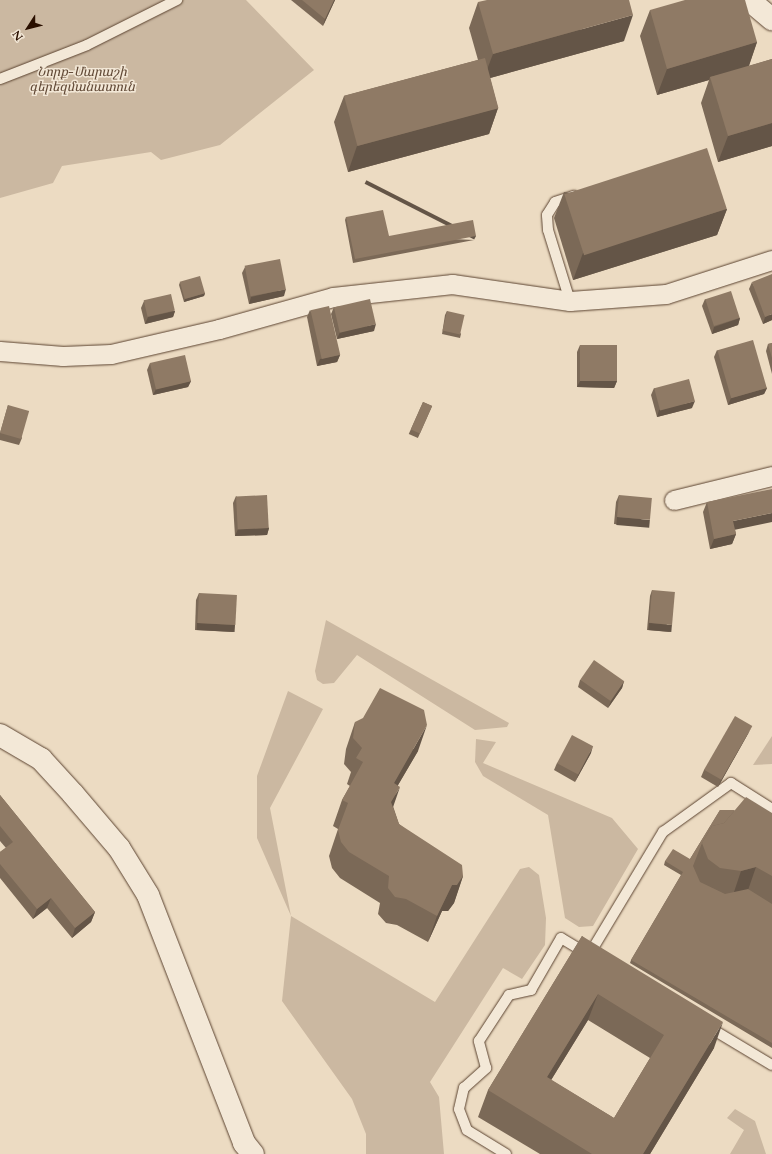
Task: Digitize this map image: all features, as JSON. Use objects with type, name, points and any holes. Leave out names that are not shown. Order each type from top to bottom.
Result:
[{"type":"street","points":[[749,0],[772,19]]},
{"type":"street","points":[[0,351],[63,356],[111,354],[219,329],[332,297],[452,284],[570,301],[666,294],[772,260]]},
{"type":"street","points":[[674,500],[772,476]]},
{"type":"street","points":[[0,735],[41,759],[119,848],[148,895],[244,1142],[253,1154]]},
{"type":"lane","points":[[0,79],[87,45],[177,0]]},
{"type":"lane","points":[[570,301],[548,230],[548,215],[555,202],[583,193]]},
{"type":"lane","points":[[506,1154],[467,1130],[461,1121],[459,1109],[464,1088],[486,1068],[479,1041],[509,995],[531,990],[561,938],[593,958],[663,832],[731,783],[772,809]]},
{"type":"lane","points":[[698,1020],[772,1065]]},
{"type":"green space","name":"Նորք-Մարաշի գերեզմանատուն","points":[[0,0],[246,0],[314,70],[220,145],[161,160],[151,152],[62,166],[53,183],[0,198]]},
{"type":"green space","points":[[326,620],[509,723],[507,727],[475,730],[357,655],[334,683],[323,684],[317,680],[315,671]]},
{"type":"green space","points":[[288,691],[323,709],[270,808],[291,916],[257,838],[257,776]]},
{"type":"green space","points":[[772,736],[772,764],[753,765]]},
{"type":"green space","points":[[476,739],[496,742],[483,763],[612,818],[638,849],[593,926],[579,927],[565,918],[548,815],[483,776],[475,762]]},
{"type":"green space","points":[[529,867],[539,875],[546,918],[545,945],[522,979],[503,968],[430,1082],[439,1097],[444,1154],[366,1154],[366,1134],[352,1099],[282,1001],[291,916],[435,1002],[520,869]]},
{"type":"green space","points":[[735,1109],[755,1121],[766,1154],[730,1154],[744,1130],[727,1118]]},
{"type":"building","points":[[302,0],[334,0],[325,19]]},
{"type":"building","points":[[487,0],[629,0],[633,15],[493,54],[478,2]]},
{"type":"building","points":[[685,0],[745,0],[757,42],[667,69],[650,10]]},
{"type":"building","points":[[485,58],[498,108],[357,146],[344,96]]},
{"type":"building","points":[[772,59],[772,123],[728,136],[710,77]]},
{"type":"building","points":[[707,148],[727,209],[584,255],[564,194]]},
{"type":"building","points":[[383,210],[389,236],[473,220],[476,236],[355,259],[346,217]]},
{"type":"building","points":[[280,259],[286,289],[251,296],[245,266]]},
{"type":"building","points":[[772,274],[772,314],[765,317],[752,282]]},
{"type":"building","points":[[200,276],[205,293],[185,299],[180,282]]},
{"type":"building","points":[[731,291],[740,318],[714,326],[705,299]]},
{"type":"building","points":[[171,294],[175,311],[148,317],[144,300]]},
{"type":"building","points":[[370,299],[376,324],[340,333],[334,307]]},
{"type":"building","points":[[329,306],[340,355],[322,359],[310,310]]},
{"type":"building","points":[[447,311],[465,315],[460,335],[443,330]]},
{"type":"building","points":[[753,340],[767,388],[731,398],[717,350]]},
{"type":"building","points":[[772,343],[772,358],[768,344]]},
{"type":"building","points":[[580,345],[617,345],[617,381],[580,381]]},
{"type":"building","points":[[185,355],[191,381],[156,389],[150,363]]},
{"type":"building","points":[[689,379],[695,401],[660,411],[654,388]]},
{"type":"building","points":[[423,402],[432,406],[420,433],[411,429]]},
{"type":"building","points":[[8,405],[29,411],[21,439],[0,433]]},
{"type":"building","points":[[772,489],[772,513],[733,521],[736,534],[714,539],[707,502]]},
{"type":"building","points":[[267,495],[269,528],[238,530],[236,497]]},
{"type":"building","points":[[619,495],[652,498],[650,520],[617,517]]},
{"type":"building","points":[[652,590],[675,592],[672,625],[649,623]]},
{"type":"building","points":[[199,593],[237,595],[235,625],[197,623]]},
{"type":"building","points":[[594,660],[624,681],[611,701],[580,680]]},
{"type":"building","points":[[380,688],[424,710],[427,725],[394,783],[400,787],[391,802],[399,824],[462,865],[463,876],[457,885],[452,885],[437,916],[406,899],[395,897],[388,888],[389,876],[349,852],[341,842],[338,830],[348,803],[342,800],[363,762],[356,758],[362,748],[353,738],[355,722],[363,718]]},
{"type":"building","points":[[735,716],[752,726],[721,780],[704,770]]},
{"type":"building","points":[[572,735],[593,746],[578,775],[557,763]]},
{"type":"building","points":[[0,795],[95,912],[75,928],[51,898],[37,909],[0,864],[0,852],[13,842],[0,826]]},
{"type":"building","points":[[746,797],[772,813],[772,876],[756,867],[741,871],[720,868],[708,859],[702,843],[712,826],[724,823]]},
{"type":"building","points":[[720,810],[735,810],[724,823],[712,826],[702,843],[693,866],[700,882],[725,894],[748,889],[772,904],[772,1043],[631,960],[683,872],[665,861],[673,849],[690,859]]},
{"type":"building","points":[[582,936],[723,1022],[643,1154],[592,1154],[488,1090]],"holes":[[[598,994],[664,1035],[614,1118],[547,1077]]]}]
